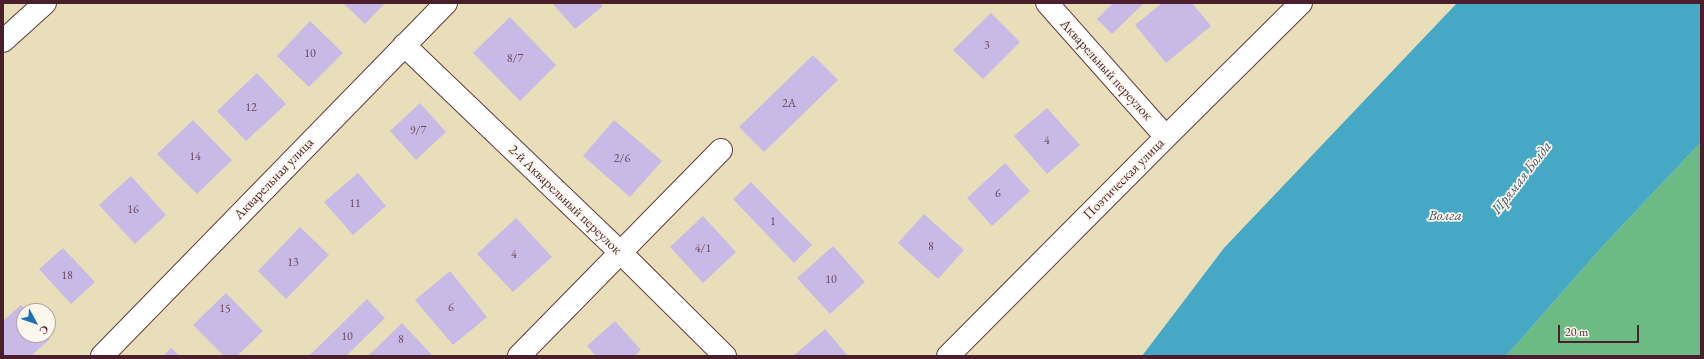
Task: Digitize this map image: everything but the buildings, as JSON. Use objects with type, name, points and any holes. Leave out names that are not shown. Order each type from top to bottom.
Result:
[{"type":"street","points":[[3,41],[45,3]]},
{"type":"street","name":"Акварельная улица","points":[[102,356],[446,3]]},
{"type":"street","name":"Акварельный переулок","points":[[1047,3],[1166,136]]},
{"type":"street","name":"Поэтическая улица","points":[[948,356],[1166,136],[1301,3]]},
{"type":"street","name":"2-й Акварельный переулок","points":[[404,45],[620,252],[725,356]]},
{"type":"street","points":[[519,356],[721,150]]},
{"type":"green space","points":[[1701,142],[1701,356],[1506,356],[1602,247]]},
{"type":"water","name":"Волга","points":[[1457,3],[1701,3],[1701,142],[1602,247],[1506,356],[1142,356],[1224,248]]},
{"type":"water label","name":"Прямая Болда","points":[[1522,178]]}]
